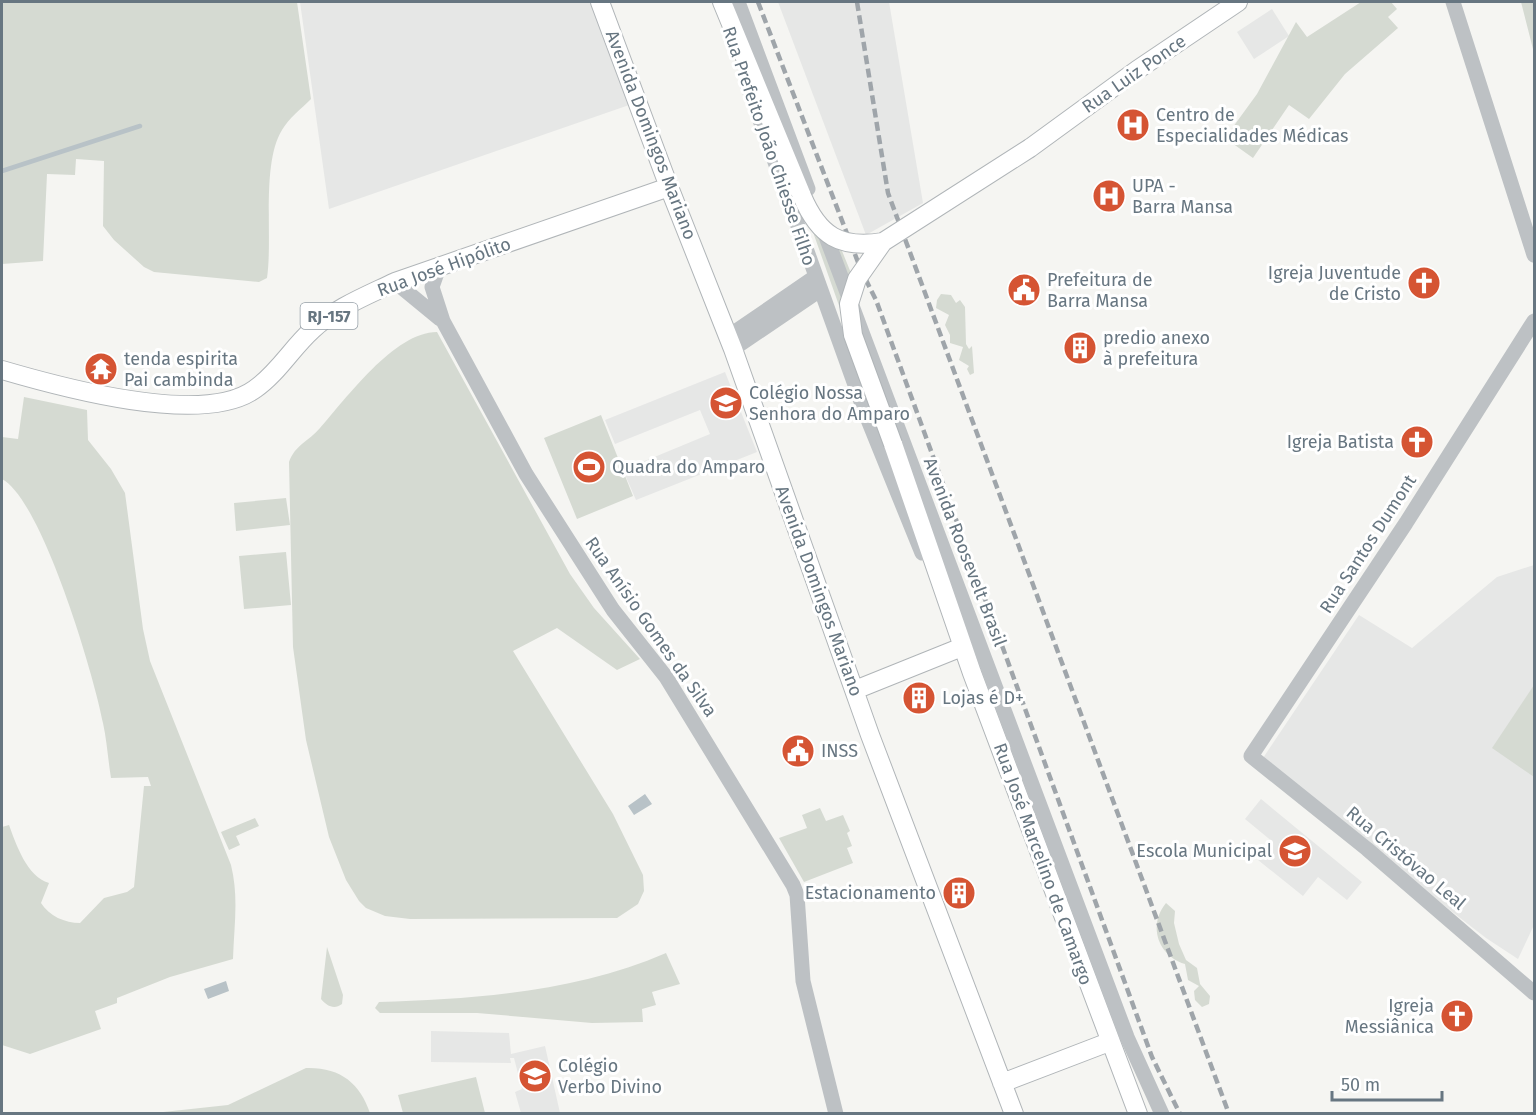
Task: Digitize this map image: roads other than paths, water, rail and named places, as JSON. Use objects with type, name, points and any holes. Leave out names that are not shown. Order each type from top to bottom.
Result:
[{"type":"main road","name":"Avenida Domingos Mariano","points":[[600,2],[669,187],[731,342],[853,685],[1014,1113]]},
{"type":"main road","name":"Rua Prefeito João Chiesse Filho","points":[[720,2],[813,219],[839,241],[857,245],[883,242]]},
{"type":"main road","name":"Rua Luiz Ponce","points":[[883,242],[1030,148],[1137,70],[1238,2]]},
{"type":"main road","name":"Rua José Hipólito","points":[[2,370],[105,397],[160,403],[236,399],[257,388],[307,335],[334,312],[395,282],[669,187]]},
{"type":"main road","name":"Rua José Marcelino de Camargo","points":[[883,242],[856,279],[849,312],[852,335],[893,444],[960,642],[1109,1042],[1138,1113]]},
{"type":"main road","points":[[853,685],[960,642]]},
{"type":"main road","points":[[1002,1083],[1109,1042]]},
{"type":"street","name":"Rua Prefeito João Chiesse Filho","points":[[720,2],[818,284]]},
{"type":"street","name":"Avenida Roosevelt Brasil","points":[[738,2],[1123,1026],[1162,1113]]},
{"type":"street","points":[[1453,2],[1534,255]]},
{"type":"street","name":"Rua Anísio Gomes da Silva","points":[[439,267],[432,287],[443,321],[556,524],[613,610],[666,677],[790,878],[797,896],[803,981],[836,1113]]},
{"type":"street","points":[[395,282],[443,321]]},
{"type":"street","points":[[731,342],[818,284]]},
{"type":"street","name":"Rua José Marcelino de Camargo","points":[[818,284],[864,410],[937,590],[950,613]]},
{"type":"street","name":"Rua Santos Dumont","points":[[1251,756],[1406,523],[1534,321]]},
{"type":"street","name":"Rua Cristóvao Leal","points":[[1251,756],[1366,849],[1534,993]]},
{"type":"waterway","points":[[2,171],[140,126]]},
{"type":"railway","points":[[758,2],[861,270],[876,300],[1152,1057],[1180,1114]]},
{"type":"railway","points":[[857,2],[888,193],[1229,1114]]},
{"type":"place","name":"Centro de Especialidades Médicas","points":[[1133,125]]},
{"type":"place","name":"UPA - Barra Mansa","points":[[1109,196]]},
{"type":"place","name":"Igreja Juventude de Cristo","points":[[1424,283]]},
{"type":"place","name":"Prefeitura de Barra Mansa","points":[[1024,290]]},
{"type":"place","name":"predio anexo à prefeitura","points":[[1080,348]]},
{"type":"place","name":"tenda espirita Pai cambinda","points":[[101,369]]},
{"type":"place","name":"Colégio Nossa Senhora do Amparo","points":[[726,403]]},
{"type":"place","name":"Igreja Batista","points":[[1417,442]]},
{"type":"place","name":"Quadra do Amparo","points":[[589,467]]},
{"type":"place","name":"Lojas é D+","points":[[919,698]]},
{"type":"place","name":"INSS","points":[[798,751]]},
{"type":"place","name":"Escola Municipal","points":[[1295,851]]},
{"type":"place","name":"Estacionamento","points":[[959,893]]},
{"type":"place","name":"Igreja Messiânica","points":[[1457,1016]]},
{"type":"place","name":"Colégio Verbo Divino","points":[[535,1076]]}]
